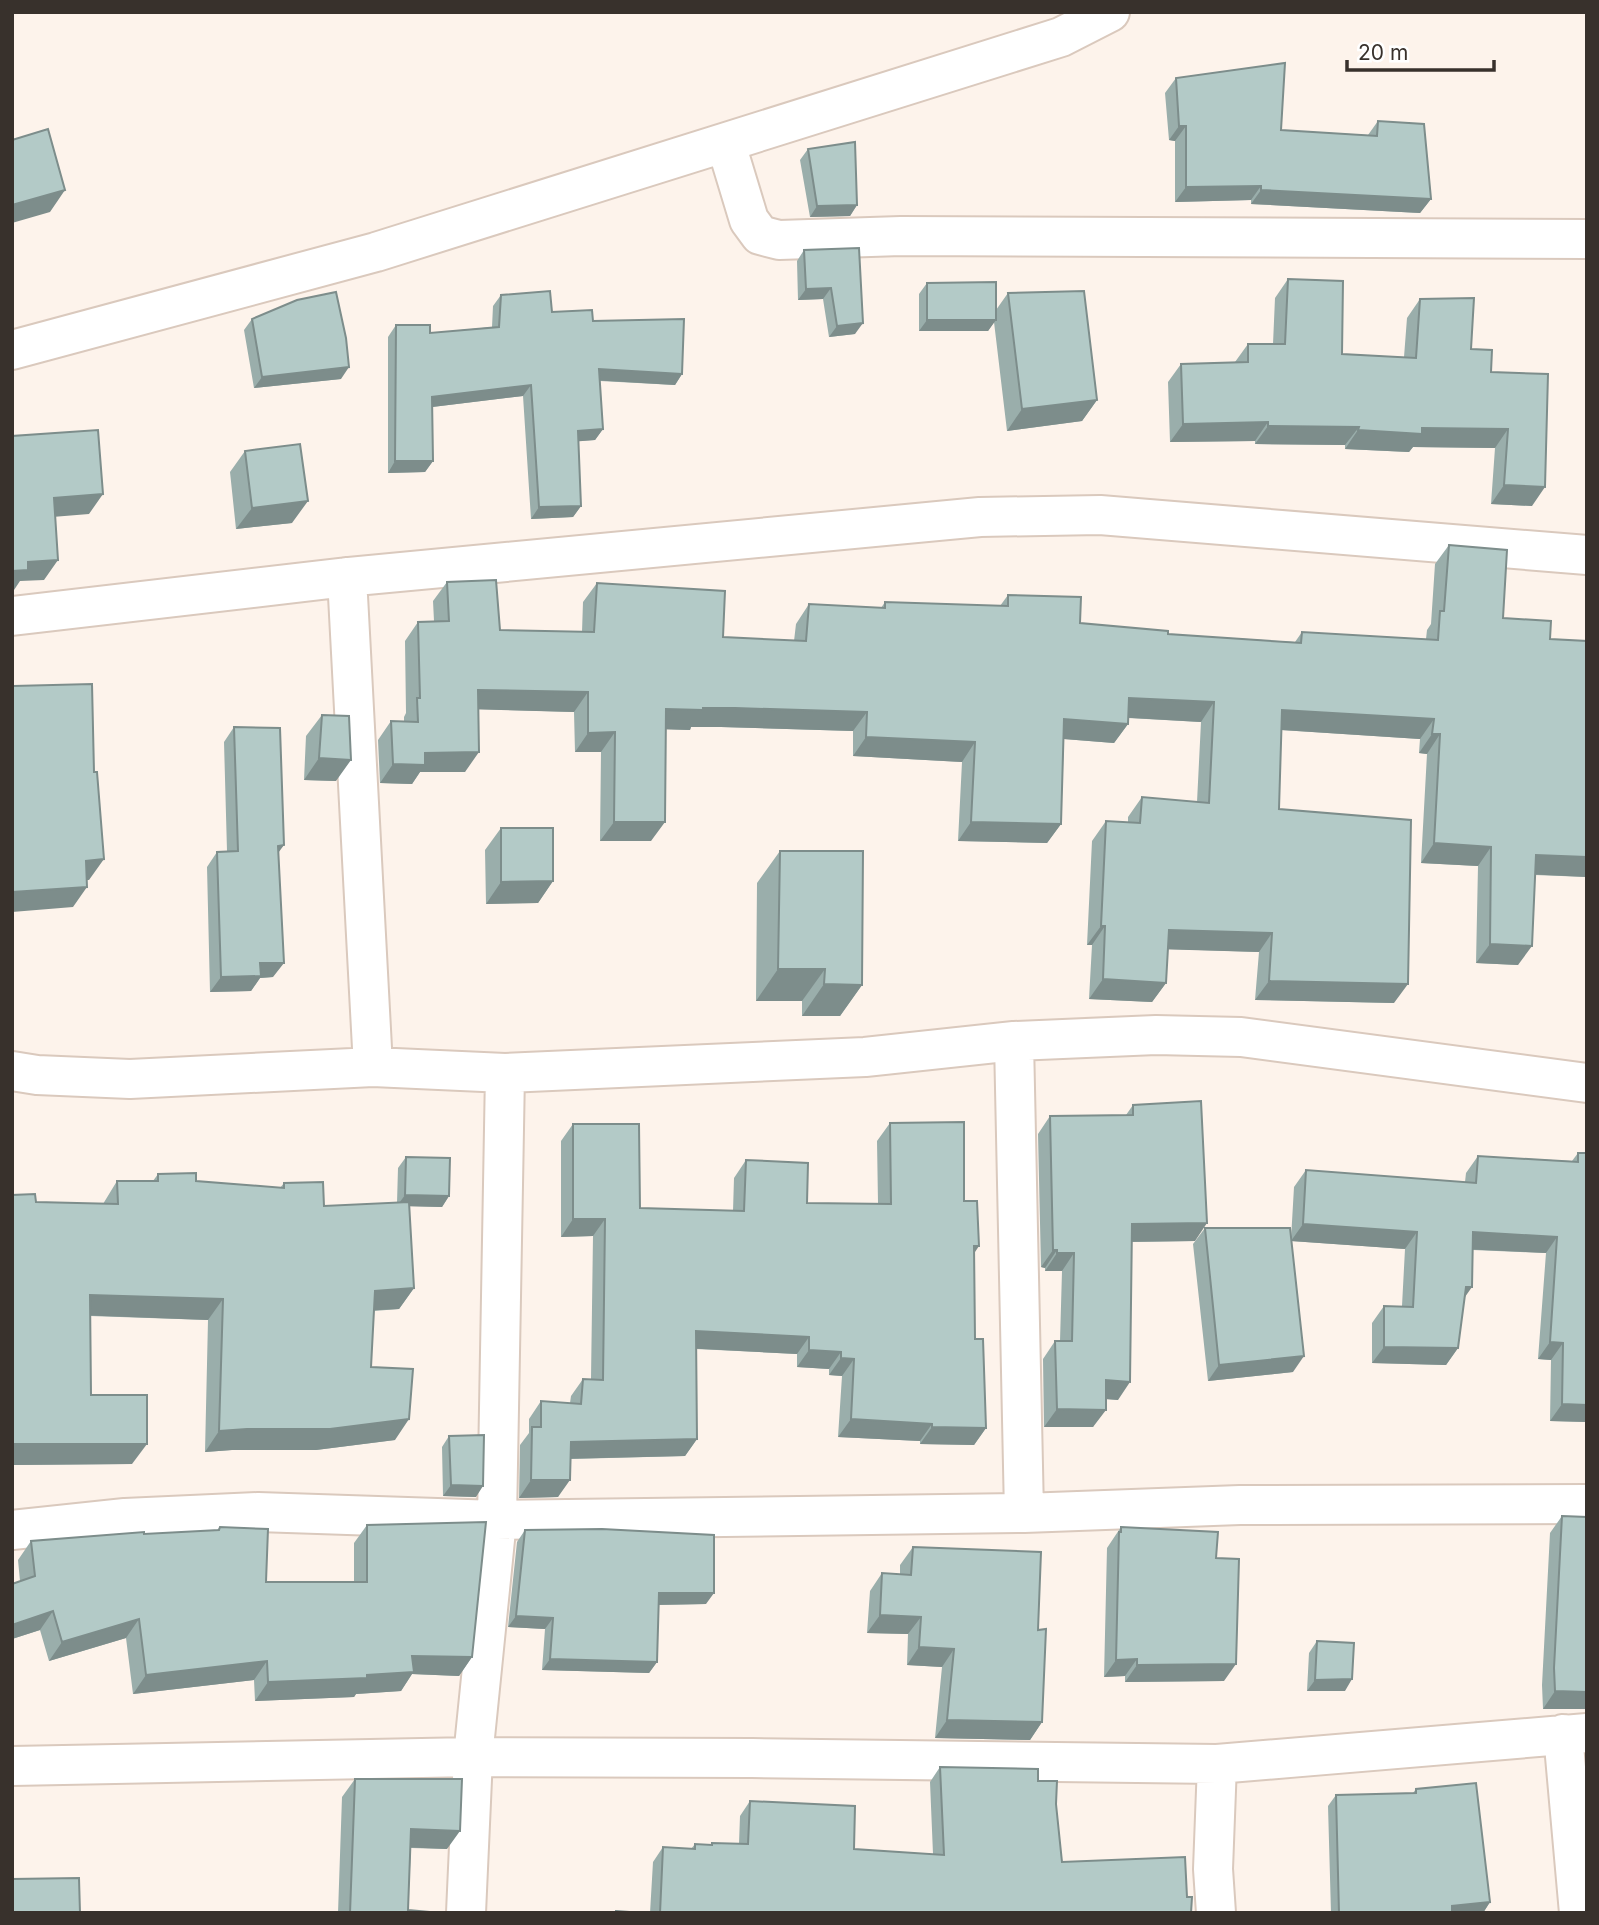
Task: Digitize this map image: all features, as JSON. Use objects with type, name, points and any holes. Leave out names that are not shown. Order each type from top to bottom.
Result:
[{"type":"street","points":[[12,350],[376,252],[1061,37],[1110,12]]},
{"type":"street","points":[[726,144],[749,220],[760,235],[779,240],[901,236],[1587,239]]},
{"type":"street","points":[[12,615],[347,577],[980,517],[1100,515],[1587,555]]},
{"type":"street","points":[[347,577],[373,1067]]},
{"type":"street","points":[[12,1071],[37,1075],[130,1079],[373,1067],[505,1073],[865,1057],[1014,1041],[1156,1035],[1241,1037],[1587,1083]]},
{"type":"street","points":[[1014,1041],[1024,1513]]},
{"type":"street","points":[[466,1913],[473,1757],[497,1520],[505,1073]]},
{"type":"street","points":[[12,1530],[125,1518],[258,1512],[497,1520],[1024,1513],[1240,1505],[1587,1504]]},
{"type":"street","points":[[12,1766],[473,1757],[1217,1764],[1575,1734],[1579,1913]]},
{"type":"street","points":[[1216,1913],[1213,1870],[1217,1764]]},
{"type":"building","points":[[1285,63],[1281,130],[1377,136],[1378,121],[1424,124],[1431,199],[1261,190],[1261,186],[1186,187],[1186,126],[1179,126],[1176,78]]},
{"type":"building","points":[[48,129],[65,190],[12,205],[12,140]]},
{"type":"building","points":[[855,142],[857,205],[817,206],[808,149]]},
{"type":"building","points":[[859,248],[863,323],[837,326],[831,288],[806,289],[804,250]]},
{"type":"building","points":[[1288,279],[1343,281],[1342,354],[1416,358],[1420,299],[1474,298],[1471,349],[1492,350],[1491,372],[1548,374],[1545,487],[1504,485],[1508,429],[1422,428],[1422,434],[1358,430],[1359,427],[1268,426],[1268,422],[1183,424],[1181,364],[1248,362],[1248,344],[1285,344]]},
{"type":"building","points":[[996,282],[996,320],[927,320],[927,283]]},
{"type":"building","points":[[550,291],[552,312],[592,310],[593,321],[684,319],[682,374],[599,369],[603,429],[578,431],[581,506],[539,507],[531,385],[432,397],[433,461],[395,461],[396,325],[430,325],[430,333],[499,327],[501,295]]},
{"type":"building","points":[[1084,291],[1097,400],[1022,409],[1008,293]]},
{"type":"building","points":[[336,292],[349,367],[262,377],[252,319],[297,300]]},
{"type":"building","points":[[98,430],[103,494],[54,498],[58,560],[28,562],[28,570],[12,571],[12,436]]},
{"type":"building","points":[[300,444],[308,501],[252,508],[245,451]]},
{"type":"building","points":[[1449,545],[1507,550],[1503,618],[1551,621],[1550,639],[1587,641],[1587,857],[1536,855],[1532,946],[1490,944],[1491,847],[1434,843],[1440,734],[1432,734],[1434,719],[1282,710],[1279,809],[1411,820],[1408,984],[1269,981],[1272,933],[1169,930],[1166,983],[1103,979],[1105,926],[1101,926],[1106,821],[1140,823],[1142,797],[1209,803],[1214,702],[1129,698],[1128,724],[1064,719],[1061,824],[971,822],[975,742],[866,737],[867,712],[666,709],[665,822],[614,822],[615,732],[588,733],[588,692],[478,690],[479,752],[425,753],[425,765],[393,764],[391,721],[418,722],[418,622],[449,621],[447,582],[496,580],[500,630],[594,632],[597,583],[725,591],[723,637],[806,641],[809,604],[885,608],[885,602],[1008,606],[1008,595],[1081,597],[1080,623],[1168,631],[1168,634],[1301,643],[1302,632],[1438,640],[1440,611],[1444,611]]},
{"type":"building","points":[[12,683],[13,686],[92,684],[94,772],[97,772],[104,859],[86,861],[87,887],[12,892]]},
{"type":"building","points":[[322,715],[349,716],[351,760],[319,758]]},
{"type":"building","points":[[234,727],[280,728],[284,845],[278,846],[284,963],[260,963],[261,976],[221,977],[217,852],[238,851]]},
{"type":"building","points":[[501,828],[553,828],[553,881],[501,882]]},
{"type":"building","points":[[780,851],[863,851],[862,985],[824,984],[825,969],[778,969]]},
{"type":"building","points":[[1201,1101],[1207,1223],[1132,1224],[1130,1382],[1106,1380],[1106,1410],[1057,1409],[1055,1341],[1072,1341],[1074,1253],[1057,1253],[1057,1250],[1053,1250],[1050,1116],[1133,1115],[1133,1105]]},
{"type":"building","points":[[964,1122],[964,1201],[977,1201],[979,1246],[974,1246],[975,1339],[983,1339],[986,1428],[932,1427],[932,1424],[851,1419],[854,1359],[841,1358],[841,1352],[809,1350],[809,1337],[696,1331],[697,1439],[571,1442],[570,1480],[531,1480],[532,1427],[541,1427],[541,1401],[581,1404],[583,1379],[603,1380],[605,1219],[573,1219],[573,1124],[639,1124],[640,1208],[744,1211],[746,1160],[808,1163],[807,1203],[891,1204],[890,1123]]},
{"type":"building","points":[[1578,1153],[1587,1153],[1587,1405],[1562,1404],[1563,1343],[1550,1342],[1557,1237],[1473,1232],[1472,1287],[1466,1287],[1458,1348],[1384,1347],[1384,1306],[1413,1307],[1417,1232],[1303,1224],[1306,1170],[1476,1183],[1478,1156],[1578,1162]]},
{"type":"building","points":[[406,1157],[450,1158],[449,1196],[405,1195]]},
{"type":"building","points":[[196,1173],[196,1181],[284,1188],[284,1183],[323,1182],[324,1206],[409,1202],[414,1288],[375,1291],[371,1367],[413,1369],[409,1419],[330,1429],[219,1431],[223,1299],[90,1295],[91,1395],[147,1395],[147,1444],[12,1444],[12,1195],[35,1194],[36,1202],[118,1204],[117,1181],[158,1181],[158,1174]]},
{"type":"building","points":[[1205,1228],[1290,1228],[1304,1356],[1219,1365]]},
{"type":"building","points":[[484,1435],[483,1486],[451,1485],[449,1436]]},
{"type":"building","points":[[1562,1516],[1587,1517],[1587,1692],[1555,1691]]},
{"type":"building","points":[[486,1522],[472,1657],[412,1656],[414,1672],[367,1675],[367,1678],[268,1682],[267,1661],[146,1675],[139,1619],[62,1642],[53,1611],[12,1625],[12,1584],[35,1576],[31,1541],[144,1532],[219,1530],[220,1527],[268,1529],[266,1582],[367,1582],[367,1525]]},
{"type":"building","points":[[1121,1527],[1218,1532],[1216,1558],[1239,1559],[1236,1664],[1137,1665],[1137,1659],[1116,1660]]},
{"type":"building","points":[[602,1529],[714,1535],[714,1593],[659,1593],[657,1662],[550,1659],[553,1618],[516,1616],[525,1530]]},
{"type":"building","points":[[913,1547],[1041,1552],[1038,1630],[1046,1629],[1042,1722],[947,1720],[954,1649],[919,1647],[921,1617],[880,1615],[882,1573],[911,1575]]},
{"type":"building","points":[[1317,1641],[1354,1643],[1352,1679],[1315,1680]]},
{"type":"building","points":[[940,1767],[1038,1769],[1038,1781],[1057,1781],[1056,1804],[1062,1862],[1185,1857],[1187,1897],[1192,1897],[1191,1913],[660,1913],[663,1847],[695,1849],[695,1844],[748,1844],[750,1801],[855,1806],[854,1849],[944,1855]]},
{"type":"building","points":[[355,1779],[462,1779],[460,1831],[411,1829],[408,1910],[441,1913],[350,1913]]},
{"type":"building","points":[[1476,1783],[1490,1902],[1452,1906],[1452,1913],[1339,1913],[1336,1795],[1416,1793],[1416,1789]]},
{"type":"building","points":[[79,1878],[80,1913],[12,1913],[12,1879]]}]
